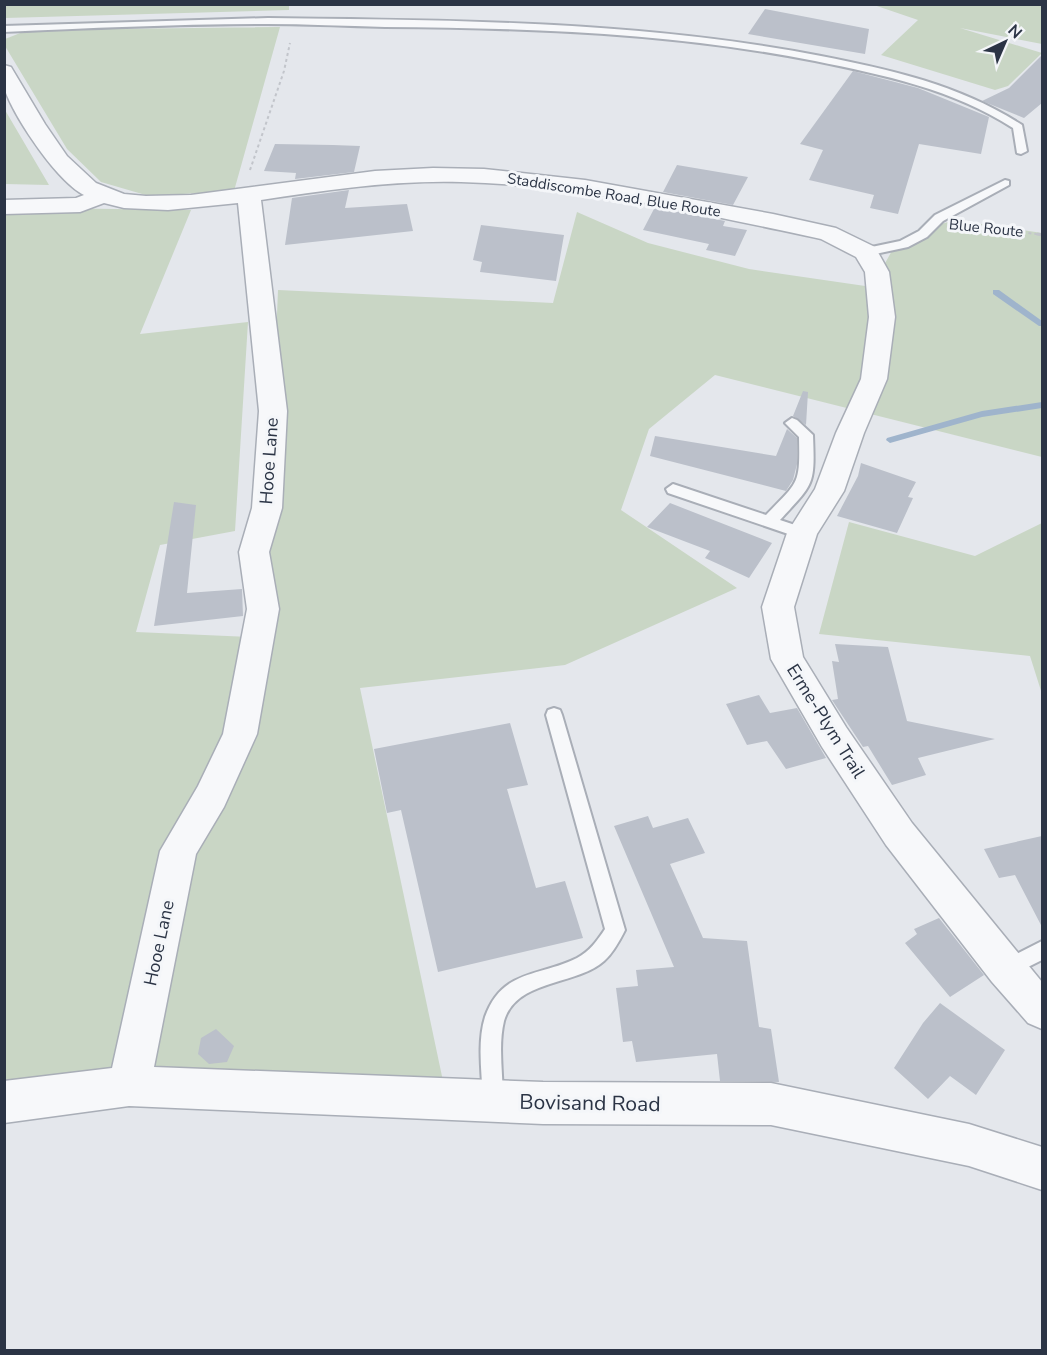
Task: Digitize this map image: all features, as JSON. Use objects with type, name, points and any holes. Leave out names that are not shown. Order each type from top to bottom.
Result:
[{"type":"street","points":[[4,71],[51,148],[74,179],[101,196],[125,202],[180,203],[249,185]]},
{"type":"street","name":"Staddiscombe Road, Blue Route","points":[[249,185],[433,175],[525,178],[691,206],[828,233],[866,252]]},
{"type":"street","name":"Hooe Lane","points":[[129,1086],[178,851],[211,796],[240,734],[262,609],[254,552],[267,508],[273,411],[249,185]]},
{"type":"street","points":[[4,207],[39,208],[80,205],[101,196]]},
{"type":"street","name":"Erme-Plym Trail","points":[[866,252],[877,272],[882,317],[874,379],[850,433],[829,491],[802,532],[778,607],[787,659],[834,737],[899,834],[1006,969],[1042,1010]]},
{"type":"street","name":"Bovisand Road","points":[[4,1102],[129,1086],[493,1101],[771,1104],[969,1145],[1042,1169]]},
{"type":"lane","points":[[4,29],[296,22],[597,30],[700,40],[800,54],[923,82],[960,95],[1018,127],[1021,151]]},
{"type":"lane","points":[[935,222],[1005,183]]},
{"type":"lane","name":"Blue Route","points":[[866,252],[904,244],[923,234],[935,222]]},
{"type":"lane","points":[[770,521],[804,484],[807,470],[806,435],[792,423]]},
{"type":"lane","points":[[673,489],[802,532]]},
{"type":"lane","points":[[493,1101],[495,1019],[506,996],[542,976],[573,969],[597,956],[615,930],[554,715]]},
{"type":"lane","points":[[1006,969],[1042,950]]},
{"type":"path","points":[[249,185],[260,135],[284,71],[291,29],[296,22]]},
{"type":"path","name":"Blue Route","points":[[935,222],[1000,228],[1042,235]]},
{"type":"green space","points":[[4,5],[289,5],[289,10],[5,18]]},
{"type":"green space","points":[[874,5],[1042,5],[1042,44],[960,28],[1042,53],[1008,86],[995,90],[881,55],[918,20]]},
{"type":"green space","points":[[280,27],[234,191],[149,196],[101,182],[67,149],[5,46],[5,39],[28,30]]},
{"type":"green space","points":[[5,110],[49,185],[5,184]]},
{"type":"green space","points":[[5,204],[39,208],[191,210],[140,334],[248,322],[235,531],[160,545],[136,632],[250,637],[273,411],[278,290],[553,303],[577,212],[648,243],[749,269],[872,287],[894,247],[917,231],[955,220],[1042,233],[1042,457],[715,375],[649,429],[621,510],[737,588],[565,665],[360,688],[447,1100],[5,1094]]},
{"type":"green space","points":[[849,522],[975,556],[1042,523],[1042,694],[1030,656],[819,634]]},
{"type":"building","points":[[765,9],[869,29],[865,54],[748,34]]},
{"type":"building","points":[[1042,55],[1042,103],[1024,118],[982,101],[1009,88]]},
{"type":"building","points":[[853,71],[918,88],[989,117],[981,154],[919,144],[898,214],[870,208],[874,195],[809,180],[823,150],[800,144]]},
{"type":"building","points":[[275,144],[360,146],[354,172],[295,179],[296,173],[264,171]]},
{"type":"building","points":[[677,165],[748,177],[733,205],[663,192]]},
{"type":"building","points":[[349,190],[345,208],[407,204],[413,231],[285,245],[292,198]]},
{"type":"building","points":[[655,207],[725,221],[723,226],[747,230],[735,256],[706,250],[709,244],[643,230]]},
{"type":"building","points":[[481,225],[564,235],[556,281],[480,272],[482,262],[473,260]]},
{"type":"building","points":[[803,391],[808,392],[806,425],[793,416]]},
{"type":"building","points":[[787,429],[797,438],[797,464],[793,480],[786,491],[650,456],[655,436],[776,456]]},
{"type":"building","points":[[861,463],[916,482],[908,497],[913,498],[897,533],[837,516],[858,476]]},
{"type":"building","points":[[174,502],[196,505],[187,593],[242,589],[243,616],[154,626]]},
{"type":"building","points":[[670,503],[772,543],[749,578],[705,558],[710,551],[647,527]]},
{"type":"building","points":[[835,644],[888,647],[907,721],[995,739],[918,758],[926,775],[892,785],[868,746],[863,747],[832,700],[838,699],[832,661],[839,662]]},
{"type":"building","points":[[759,695],[770,713],[797,708],[826,758],[786,769],[767,741],[747,745],[726,704]]},
{"type":"building","points":[[510,723],[528,785],[507,789],[536,888],[565,881],[583,938],[438,972],[401,810],[387,813],[374,749]]},
{"type":"building","points":[[648,816],[653,828],[688,818],[705,853],[670,864],[703,938],[747,941],[759,1027],[771,1029],[779,1082],[720,1081],[717,1054],[636,1062],[632,1041],[623,1042],[616,988],[638,986],[636,970],[674,967],[614,826]]},
{"type":"building","points":[[1042,836],[1042,927],[1015,875],[999,878],[984,849]]},
{"type":"building","points":[[939,918],[984,975],[950,997],[905,943],[917,934],[914,929]]},
{"type":"building","points":[[940,1003],[1005,1050],[976,1095],[950,1076],[928,1099],[894,1068],[923,1023]]},
{"type":"building","points":[[216,1029],[234,1046],[227,1062],[209,1064],[198,1054],[201,1038]]},
{"type":"waterway","points":[[996,292],[1042,324]]},
{"type":"waterway","points":[[890,440],[982,414],[1042,405]]}]
